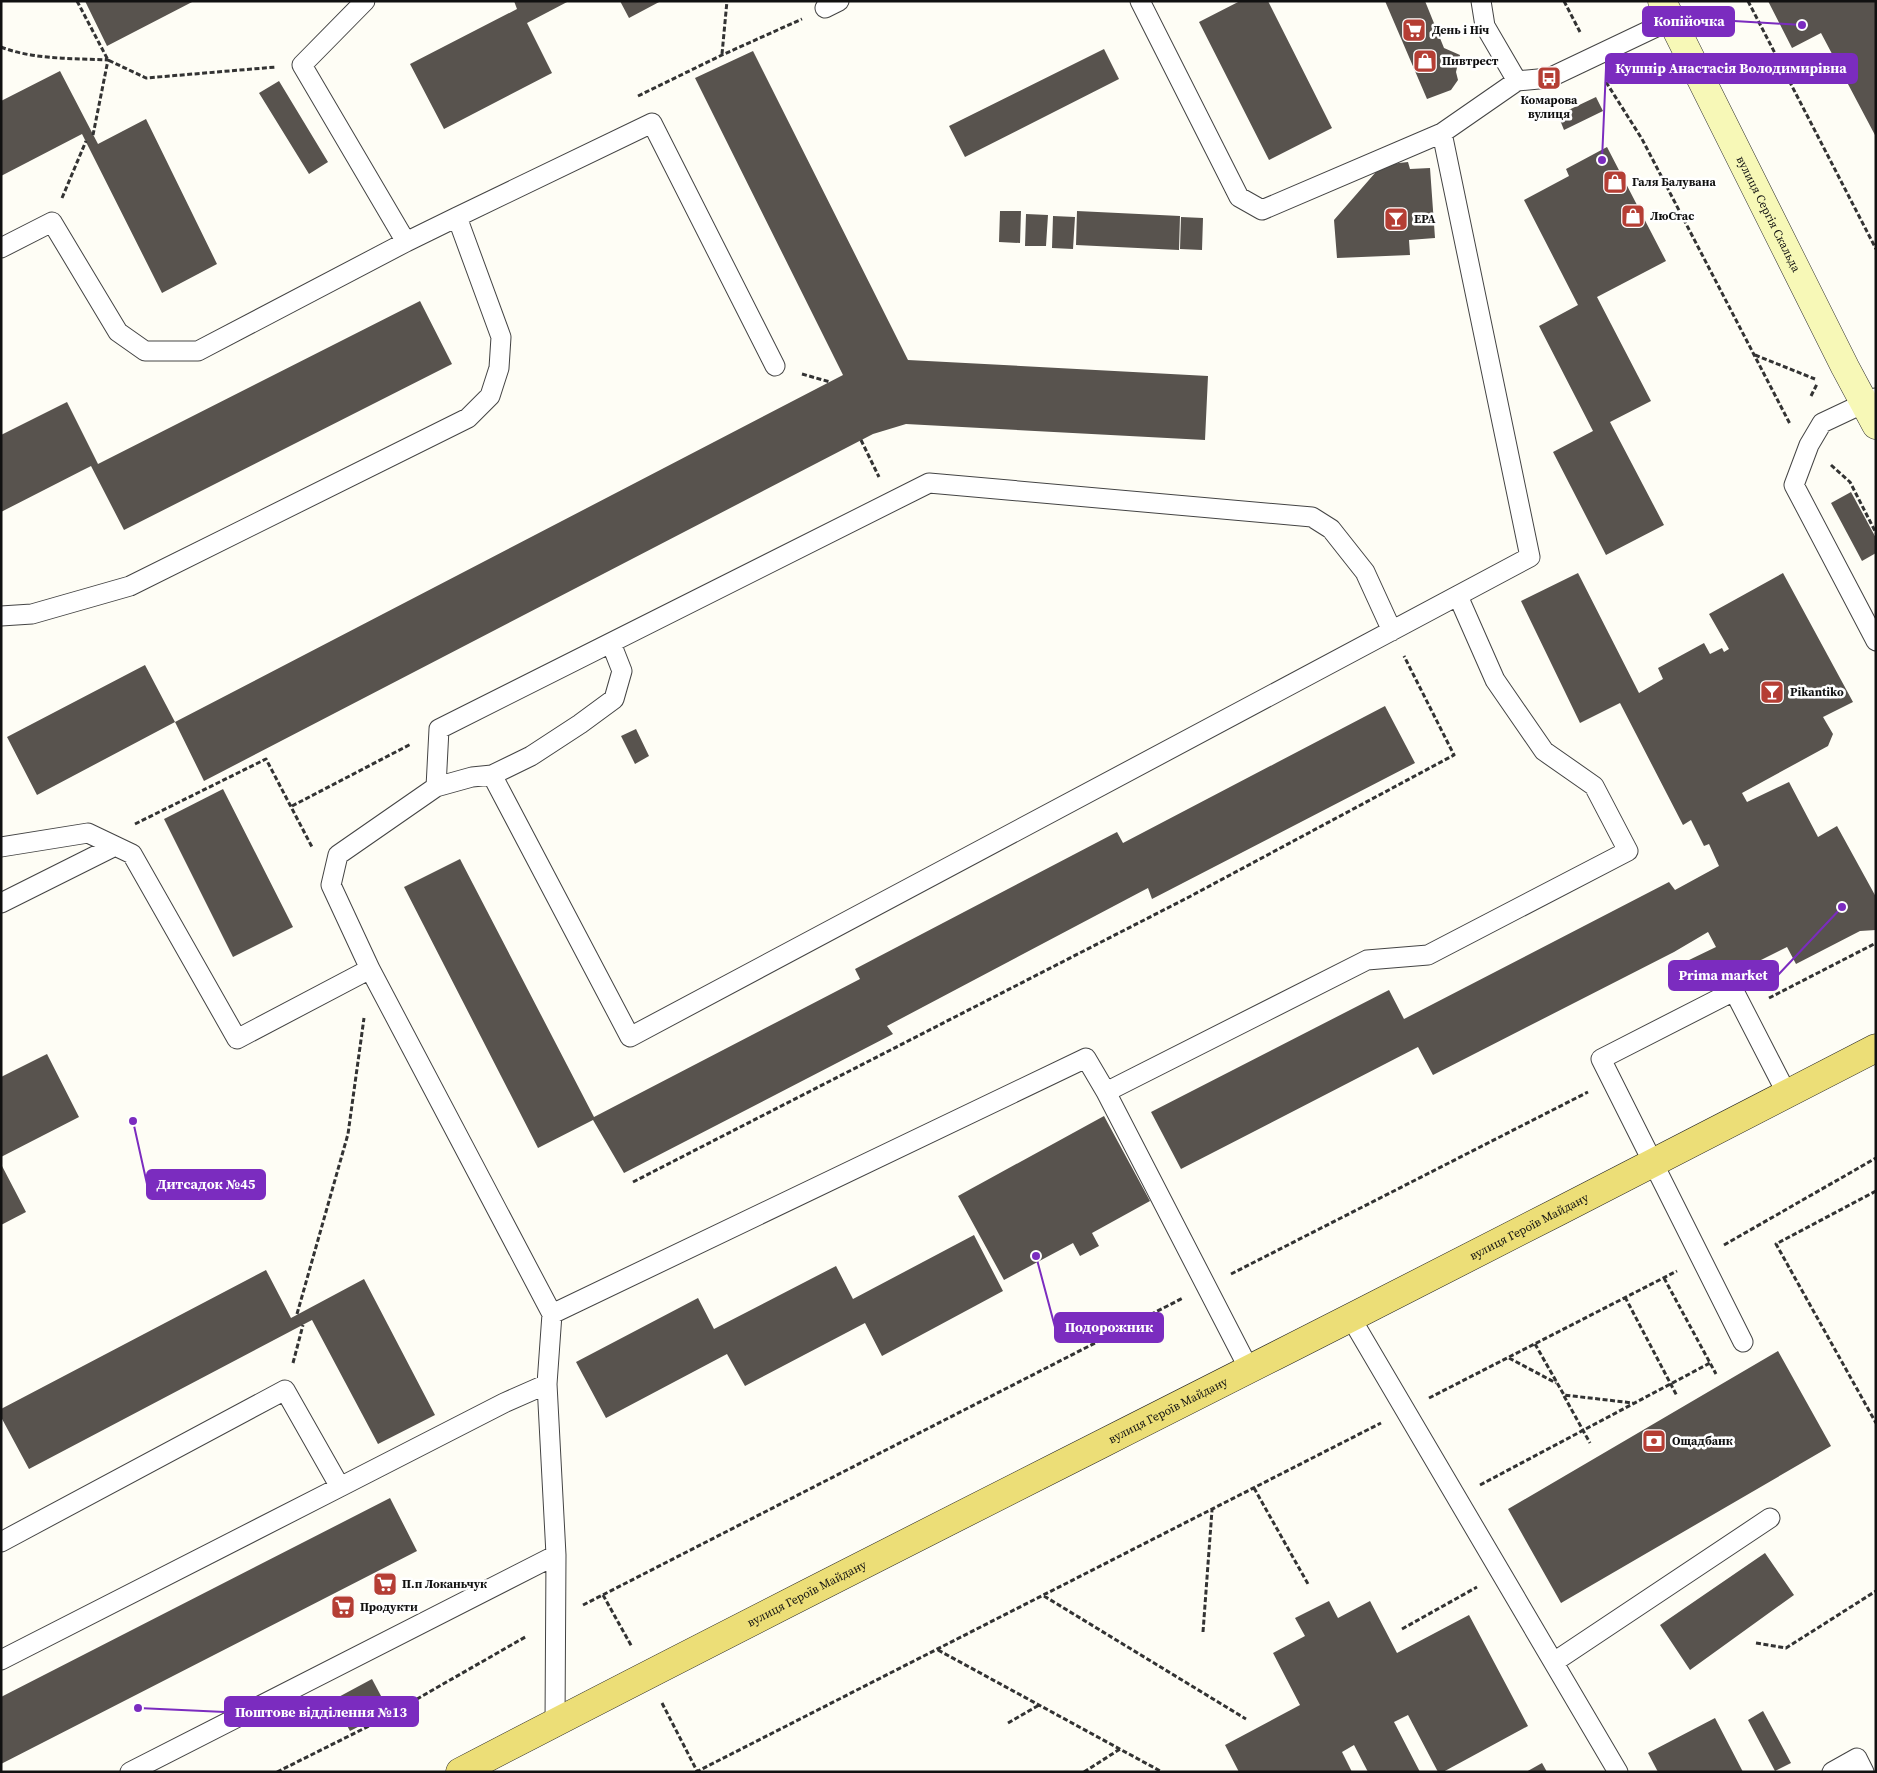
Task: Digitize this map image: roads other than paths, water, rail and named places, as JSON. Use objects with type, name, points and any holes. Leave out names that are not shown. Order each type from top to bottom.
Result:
[{"type":"main road","name":"вулиця Сергія Скальда","points":[[1666,11],[1844,368],[1872,408]]},
{"type":"main road","name":"вулиця Героїв Майдану","points":[[460,1772],[777,1608],[1351,1318],[1876,1048]]},
{"type":"lane","points":[[364,1],[302,65],[406,242]]},
{"type":"lane","points":[[1140,1],[1239,197],[1262,210],[1442,133],[1517,81],[1549,78],[1592,58],[1666,11]]},
{"type":"lane","points":[[1481,1],[1485,26],[1517,81]]},
{"type":"lane","points":[[1,248],[52,222],[118,332],[146,351],[198,351],[406,242],[652,123],[775,366]]},
{"type":"lane","points":[[492,776],[630,1037],[1530,558],[1442,133]]},
{"type":"lane","points":[[1,616],[32,614],[130,586],[468,418],[490,396],[499,368],[501,338],[457,217]]},
{"type":"lane","points":[[1872,408],[1822,423],[1808,445],[1794,485],[1876,641]]},
{"type":"lane","points":[[436,787],[440,729],[929,483],[1312,517],[1331,529],[1365,572],[1392,631]]},
{"type":"lane","points":[[1106,1092],[1367,960],[1428,955],[1628,851],[1594,786],[1544,751],[1495,680],[1458,596]]},
{"type":"lane","points":[[555,1722],[556,1555],[547,1384],[552,1314],[370,969],[331,886],[338,855],[436,787],[472,776],[492,776],[531,756],[614,699],[622,671],[611,644]]},
{"type":"lane","points":[[1,847],[88,832],[132,854],[237,1039],[370,969]]},
{"type":"lane","points":[[1,903],[115,846]]},
{"type":"lane","points":[[1743,1342],[1601,1059],[1734,991],[1787,1094]]},
{"type":"lane","points":[[552,1314],[1086,1058],[1106,1092],[1249,1369]]},
{"type":"lane","points":[[1351,1318],[1618,1772]]},
{"type":"lane","points":[[1,1660],[340,1488],[504,1402],[547,1384]]},
{"type":"lane","points":[[1,1542],[285,1390],[340,1488]]},
{"type":"lane","points":[[1554,1662],[1770,1518]]},
{"type":"lane","points":[[130,1772],[556,1555]]},
{"type":"lane","points":[[1832,1772],[1857,1758],[1864,1772]]},
{"type":"place","name":"Копійочка","points":[[1802,25]]},
{"type":"place","name":"День і Ніч","points":[[1414,30]]},
{"type":"place","name":"Пивтрест","points":[[1425,61]]},
{"type":"place","name":"Комарова вулиця","points":[[1549,78]]},
{"type":"place","name":"Кушнір Анастасія Володимирівна","points":[[1602,160]]},
{"type":"place","name":"Галя Балувана","points":[[1615,182]]},
{"type":"place","name":"ЛюСтас","points":[[1633,216]]},
{"type":"place","name":"ЕРА","points":[[1396,219]]},
{"type":"place","name":"Pikantiko","points":[[1772,692]]},
{"type":"place","name":"Prima market","points":[[1842,907]]},
{"type":"place","name":"Дитсадок №45","points":[[133,1121]]},
{"type":"place","name":"Подорожник","points":[[1036,1256]]},
{"type":"place","name":"Ощадбанк","points":[[1654,1441]]},
{"type":"place","name":"П.п Локаньчук","points":[[385,1584]]},
{"type":"place","name":"Продукти","points":[[343,1607]]},
{"type":"place","name":"Поштове відділення №13","points":[[138,1708]]}]
